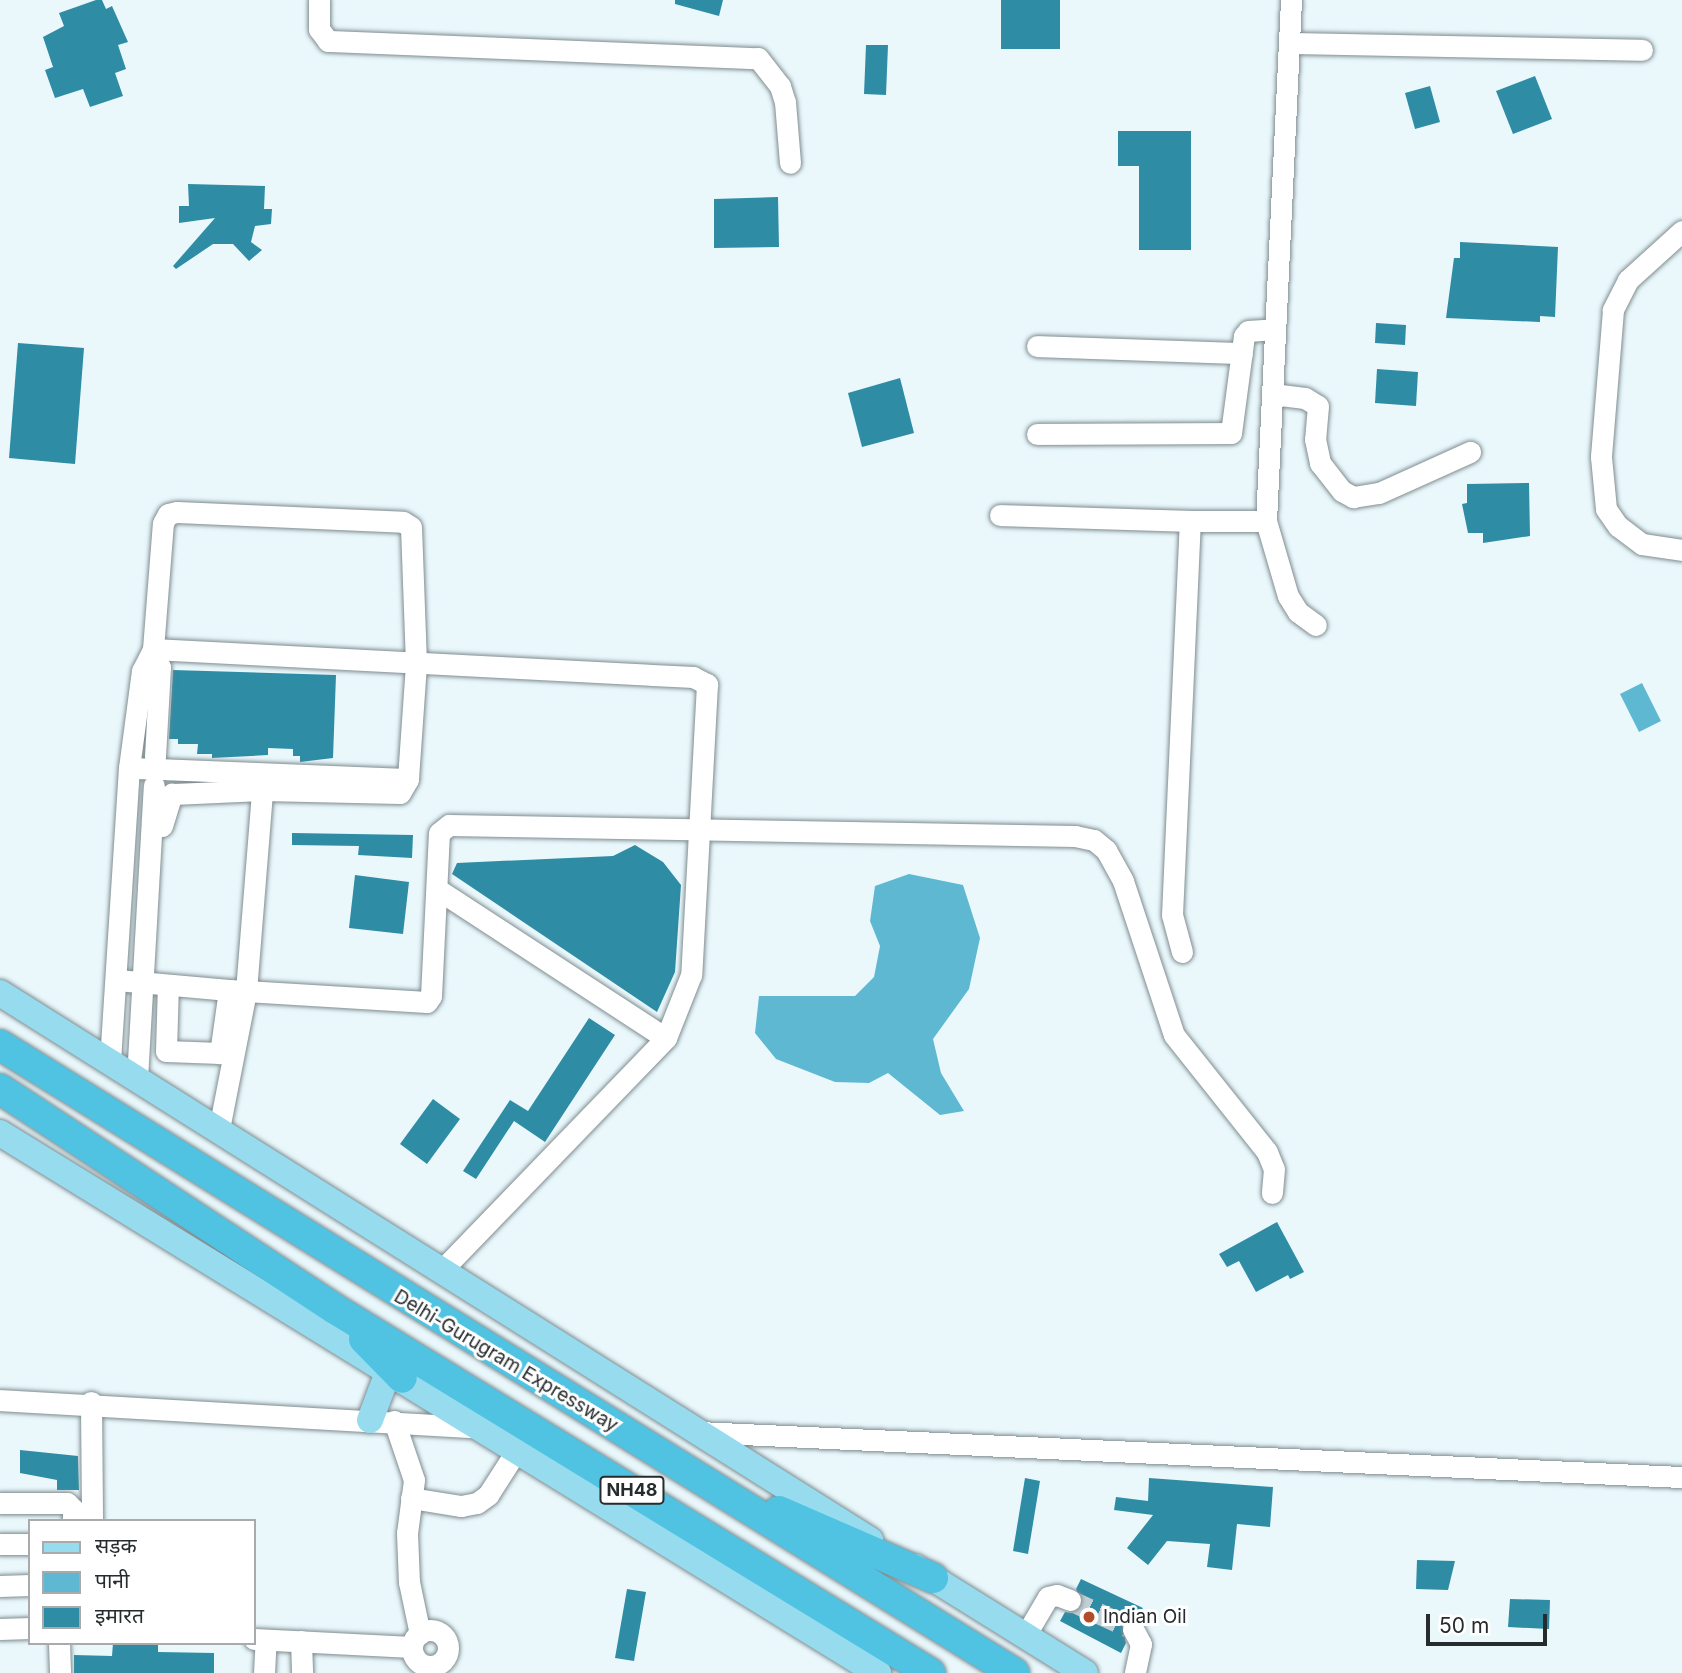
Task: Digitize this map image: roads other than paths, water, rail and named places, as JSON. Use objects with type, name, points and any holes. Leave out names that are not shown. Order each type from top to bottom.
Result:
[{"type":"highway","name":"Delhi-Gurugram Expressway","points":[[0,1045],[439,1321],[719,1489],[1014,1673]]},
{"type":"highway","name":"NH48","points":[[0,1089],[335,1309],[930,1673]]},
{"type":"highway","points":[[335,1309],[396,1374]]},
{"type":"highway","points":[[719,1489],[835,1531],[933,1578]]},
{"type":"main road","points":[[0,993],[1084,1673]]},
{"type":"main road","points":[[0,1133],[518,1448],[869,1670]]},
{"type":"main road","points":[[382,1421],[396,1374]]},
{"type":"street","points":[[319,0],[318,29],[328,41],[758,58],[780,86],[786,102],[790,163]]},
{"type":"street","points":[[1291,0],[1266,521],[1288,596],[1298,612],[1316,625]]},
{"type":"street","points":[[1290,43],[1642,50]]},
{"type":"street","points":[[1682,231],[1628,280],[1614,310],[1601,457],[1606,509],[1618,526],[1642,544],[1682,550]]},
{"type":"street","points":[[1037,434],[1225,436],[1234,429],[1242,353],[1248,331],[1275,329]]},
{"type":"street","points":[[1037,346],[1242,353]]},
{"type":"street","points":[[1272,394],[1305,398],[1318,406],[1315,439],[1320,463],[1342,491],[1353,497],[1379,493],[1470,452]]},
{"type":"street","points":[[110,1061],[129,768],[142,671],[153,650],[163,523],[168,514],[402,522],[411,527],[414,540],[416,664],[408,779],[400,793],[261,790],[172,794],[160,843],[150,854]]},
{"type":"street","points":[[1000,515],[1266,521]]},
{"type":"street","points":[[1182,952],[1172,915],[1189,521]]},
{"type":"street","points":[[153,650],[703,680],[709,690],[696,831],[691,975],[666,1038],[442,1271]]},
{"type":"street","points":[[153,650],[160,667],[155,757]]},
{"type":"street","points":[[129,768],[408,779]]},
{"type":"street","points":[[137,1078],[154,785]]},
{"type":"street","points":[[219,1129],[261,790]]},
{"type":"street","points":[[117,980],[238,991],[427,1002],[431,996],[439,833],[449,825],[1074,836],[1094,841],[1106,850],[1123,881],[1174,1035],[1267,1152],[1274,1169],[1272,1193]]},
{"type":"street","points":[[438,888],[666,1038]]},
{"type":"street","points":[[168,985],[164,1048],[175,1054],[214,1056],[222,1051],[238,991]]},
{"type":"street","points":[[0,1400],[92,1402],[485,1429]]},
{"type":"street","points":[[92,1402],[92,1519]]},
{"type":"street","points":[[264,1673],[260,1639],[416,1640],[434,1631],[443,1637],[447,1654],[439,1668],[422,1665],[416,1640],[409,1582],[412,1469],[382,1421]]},
{"type":"street","points":[[696,1432],[1682,1477]]},
{"type":"street","points":[[411,1498],[461,1506],[477,1503],[488,1495],[518,1448]]},
{"type":"street","points":[[0,1503],[67,1503],[73,1509],[73,1519]]},
{"type":"street","points":[[0,1544],[28,1545]]},
{"type":"street","points":[[0,1586],[28,1585]]},
{"type":"street","points":[[1026,1636],[1048,1597],[1057,1595],[1070,1600]]},
{"type":"street","points":[[0,1629],[28,1628]]},
{"type":"street","points":[[1133,1629],[1142,1644],[1135,1673]]},
{"type":"street","points":[[301,1641],[302,1673]]},
{"type":"street","points":[[60,1645],[60,1673]]},
{"type":"water","points":[[1642,683],[1661,721],[1639,732],[1620,694]]},
{"type":"water","points":[[909,874],[963,885],[980,938],[969,989],[933,1039],[941,1073],[964,1111],[940,1115],[888,1073],[869,1083],[835,1082],[776,1059],[755,1033],[759,996],[855,996],[874,977],[880,946],[870,921],[875,886]]},
{"type":"tunnel","points":[[1070,1600],[1133,1629]]},
{"type":"place","name":"Indian Oil","points":[[1089,1617]]}]
